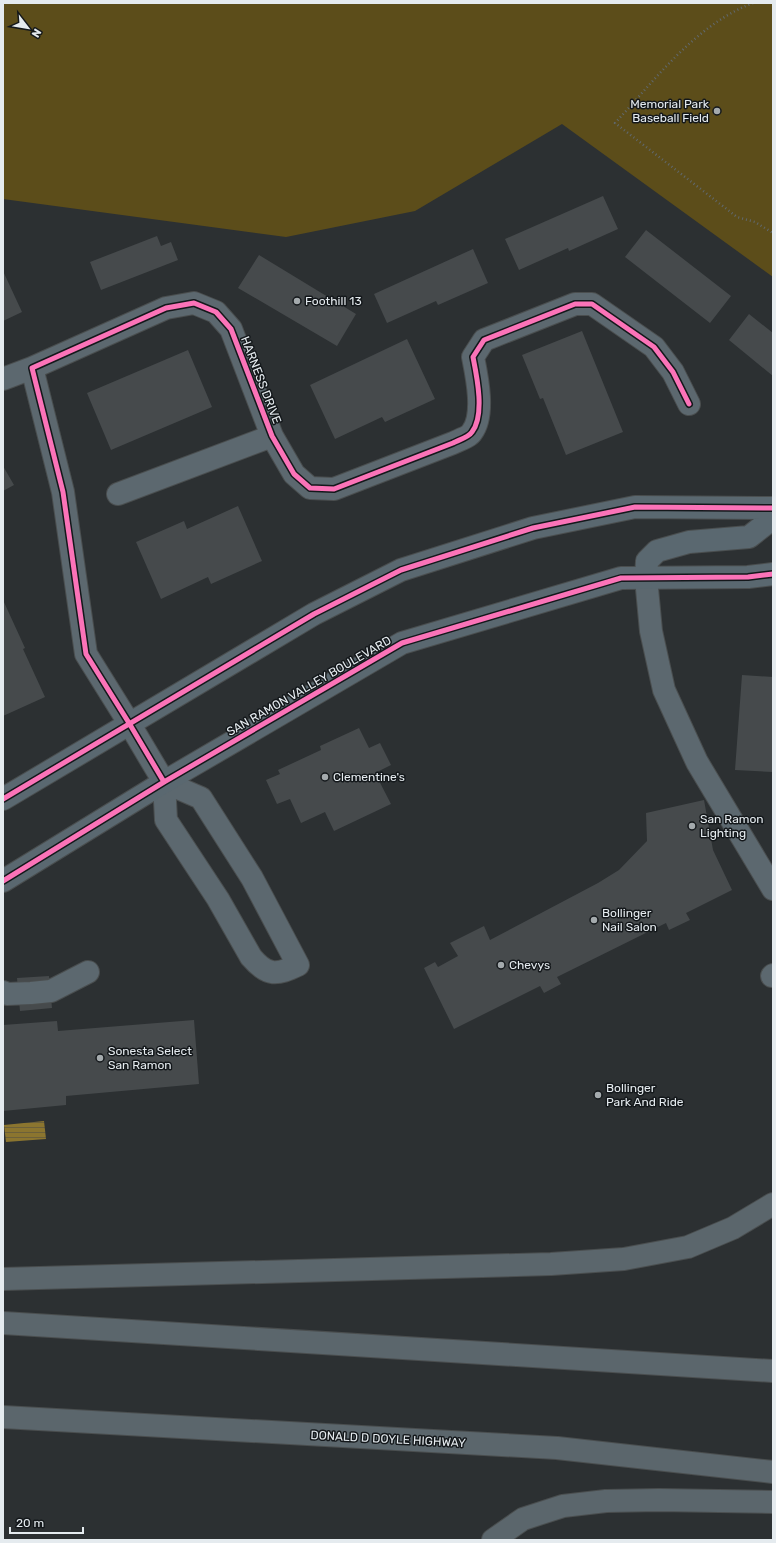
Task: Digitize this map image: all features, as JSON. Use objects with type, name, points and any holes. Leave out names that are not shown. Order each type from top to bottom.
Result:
[{"type":"highway","points":[[3,1278],[551,1264],[624,1259],[688,1247],[733,1228],[773,1204]]},
{"type":"highway","points":[[3,1323],[773,1371]]},
{"type":"highway","name":"DONALD D DOYLE HIGHWAY","points":[[3,1417],[557,1448],[773,1472]]},
{"type":"highway","points":[[493,1540],[523,1519],[563,1506],[606,1501],[651,1500],[773,1502]]},
{"type":"main road","points":[[3,799],[314,614],[400,570],[533,528],[635,507],[773,508]]},
{"type":"main road","points":[[646,578],[647,560],[657,551],[689,542],[749,537],[773,518]]},
{"type":"main road","name":"SAN RAMON VALLEY BOULEVARD","points":[[3,881],[164,782],[402,644],[621,578],[748,577],[773,574]]},
{"type":"street","name":"HARNESS DRIVE","points":[[3,379],[32,368],[166,308],[194,303],[216,312],[231,329],[272,436],[294,474],[310,488],[334,489],[453,443],[472,433],[479,416],[473,357],[484,340],[575,304],[592,304],[654,346],[673,372],[689,404]]},
{"type":"street","points":[[32,368],[63,492],[86,654],[130,723],[164,782],[166,820],[218,899],[251,958],[258,966],[268,971],[281,973],[298,965],[252,878],[201,798],[164,782]]},
{"type":"street","points":[[118,494],[272,436]]},
{"type":"street","points":[[646,578],[651,630],[664,690],[697,762],[773,889]]},
{"type":"street","points":[[3,992],[7,994],[51,990],[88,972]]},
{"type":"path","points":[[753,3],[710,26],[694,39],[615,123],[737,217],[755,222],[773,233]]},
{"type":"shaded area","points":[[3,3],[773,3],[773,277],[562,124],[415,211],[286,237],[3,199]]},
{"type":"shaded area","points":[[44,1121],[46,1139],[6,1142],[4,1125]]},
{"type":"building","points":[[603,196],[618,229],[569,251],[568,248],[519,270],[505,239]]},
{"type":"building","points":[[646,230],[731,296],[710,323],[625,257]]},
{"type":"building","points":[[157,236],[161,246],[171,242],[178,260],[101,290],[90,262]]},
{"type":"building","points":[[473,249],[488,283],[438,305],[436,301],[387,323],[374,294]]},
{"type":"building","name":"Foothill 13","points":[[259,255],[356,314],[337,346],[238,288]]},
{"type":"building","points":[[3,271],[22,312],[3,321]]},
{"type":"building","points":[[749,314],[773,333],[773,376],[729,340]]},
{"type":"building","points":[[582,331],[623,432],[566,455],[543,398],[540,399],[522,355]]},
{"type":"building","points":[[407,339],[435,399],[385,422],[382,417],[335,439],[310,385]]},
{"type":"building","points":[[188,350],[212,407],[111,450],[87,393]]},
{"type":"building","points":[[3,466],[14,485],[3,491]]},
{"type":"building","points":[[238,506],[262,561],[211,584],[208,577],[161,599],[136,542],[184,521],[187,529]]},
{"type":"building","points":[[3,600],[45,697],[3,716]]},
{"type":"building","points":[[742,675],[773,677],[773,772],[735,770]]},
{"type":"building","name":"Clementine's","points":[[359,728],[369,748],[380,743],[391,765],[375,773],[391,804],[334,831],[325,812],[301,823],[290,799],[277,804],[266,780],[280,774],[278,770],[321,750],[320,746]]},
{"type":"building","points":[[704,800],[713,850],[732,890],[686,913],[690,920],[669,930],[666,923],[557,977],[561,984],[544,993],[540,986],[454,1029],[424,968],[435,962],[438,967],[458,956],[450,943],[484,926],[490,940],[598,883],[619,870],[647,841],[646,813]]},
{"type":"building","points":[[49,976],[52,1008],[20,1011],[17,978]]},
{"type":"building","name":"Sonesta Select San Ramon","points":[[194,1020],[199,1084],[66,1096],[66,1105],[3,1111],[3,1025],[57,1021],[58,1031]]},
{"type":"cycle path","points":[[164,782],[86,654],[63,492],[32,368],[166,308],[194,303],[216,312],[231,329],[272,436],[294,474],[310,488],[334,489],[453,443],[469,435],[476,425],[479,406],[478,385],[473,357],[484,340],[575,304],[592,304],[654,347],[673,372],[689,404]]},
{"type":"cycle path","points":[[3,799],[314,614],[401,570],[533,528],[635,507],[773,508]]},
{"type":"cycle path","points":[[3,881],[164,782],[402,643],[621,578],[748,577],[773,574]]},
{"type":"place","name":"Memorial Park Baseball Field","points":[[717,111]]},
{"type":"place","name":"Foothill 13","points":[[297,301]]},
{"type":"place","name":"Clementine's","points":[[325,777]]},
{"type":"place","name":"San Ramon Lighting","points":[[692,826]]},
{"type":"place","name":"Bollinger Nail Salon","points":[[594,920]]},
{"type":"place","name":"Chevys","points":[[501,965]]},
{"type":"place","name":"Sonesta Select San Ramon","points":[[100,1058]]},
{"type":"place","name":"Bollinger Park And Ride","points":[[598,1095]]}]
